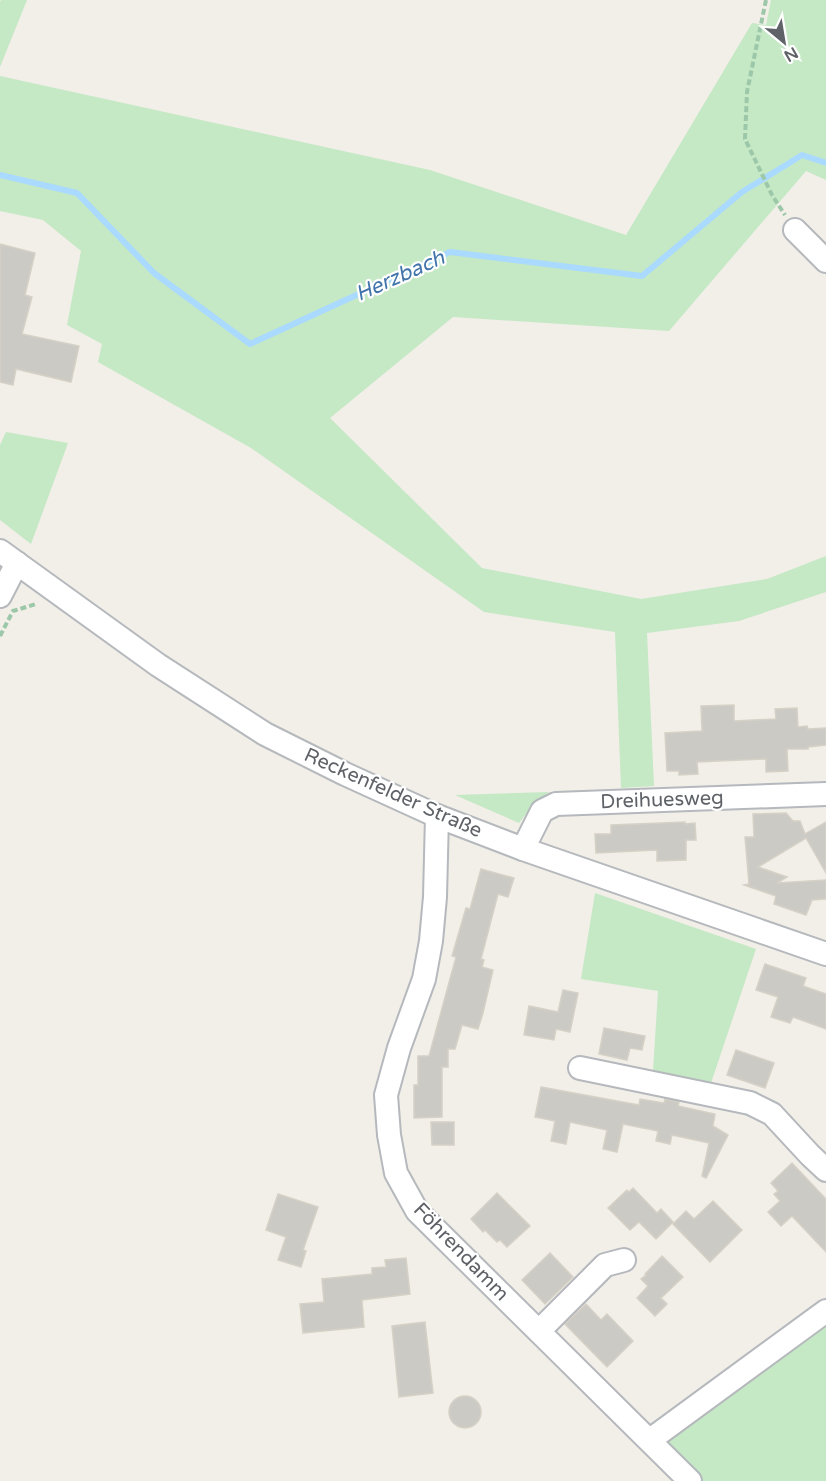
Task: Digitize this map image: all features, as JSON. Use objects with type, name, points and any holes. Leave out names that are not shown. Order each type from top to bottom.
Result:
[{"type":"street","points":[[795,230],[826,261]]},
{"type":"street","points":[[0,596],[8,557]]},
{"type":"street","name":"Reckenfelder Straße","points":[[8,557],[158,665],[265,734],[345,774],[437,816],[523,849],[826,954]]},
{"type":"street","name":"Dreihuesweg","points":[[523,849],[542,811],[556,804],[826,794]]},
{"type":"street","name":"Föhrendamm","points":[[437,816],[435,897],[431,941],[424,979],[399,1048],[386,1095],[389,1135],[396,1173],[417,1211],[690,1481]]},
{"type":"street","points":[[580,1068],[750,1103],[772,1114],[826,1170]]},
{"type":"street","points":[[539,1331],[605,1265],[624,1260]]},
{"type":"street","points":[[650,1440],[826,1311]]},
{"type":"path","points":[[766,0],[747,92],[745,139],[772,195]]},
{"type":"path","points":[[0,636],[13,611],[33,603],[48,606],[58,593]]},
{"type":"green space","points":[[1,0],[27,0],[0,67],[0,2]]},
{"type":"green space","points":[[771,0],[826,0],[826,180],[806,171],[669,331],[453,317],[330,418],[482,568],[641,599],[767,579],[826,556],[826,592],[739,621],[647,633],[654,786],[621,788],[615,632],[484,612],[251,448],[98,362],[102,344],[67,325],[81,251],[43,220],[0,211],[0,76],[430,170],[626,235],[752,23],[766,25]]},
{"type":"green space","points":[[6,432],[68,443],[31,544],[0,520],[0,445]]},
{"type":"green space","points":[[549,792],[532,806],[519,823],[455,795]]},
{"type":"green space","points":[[595,893],[756,949],[711,1083],[653,1071],[658,991],[581,979]]},
{"type":"green space","points":[[826,1325],[826,1481],[700,1481],[662,1443]]},
{"type":"building","points":[[0,244],[35,253],[25,295],[32,297],[22,334],[79,346],[71,382],[16,369],[13,385],[0,382]]},
{"type":"building","points":[[734,705],[734,721],[776,719],[775,709],[797,708],[798,727],[826,728],[826,745],[808,747],[808,749],[787,749],[788,771],[766,772],[766,759],[697,762],[698,774],[679,775],[679,771],[667,771],[665,733],[702,731],[701,706]]},
{"type":"building","points":[[786,813],[793,821],[800,821],[805,834],[826,822],[826,873],[806,838],[758,867],[787,877],[777,883],[826,880],[826,899],[812,900],[806,915],[774,904],[776,896],[744,885],[749,884],[745,837],[754,837],[753,814]]},
{"type":"building","points":[[685,822],[685,824],[695,823],[696,840],[686,840],[686,860],[657,861],[657,850],[596,853],[595,834],[611,834],[611,825]]},
{"type":"building","points":[[481,869],[514,878],[508,897],[498,894],[481,959],[484,960],[482,967],[493,970],[483,1013],[478,1029],[462,1025],[455,1049],[448,1049],[448,1067],[442,1067],[442,1117],[414,1118],[414,1085],[418,1085],[418,1056],[429,1056],[456,957],[452,956],[466,908],[470,909]]},
{"type":"building","points":[[765,964],[806,978],[803,986],[826,994],[826,1029],[793,1017],[790,1023],[771,1017],[778,997],[756,990]]},
{"type":"building","points":[[563,990],[578,993],[570,1032],[556,1029],[554,1040],[524,1035],[529,1006],[558,1012]]},
{"type":"building","points":[[604,1028],[645,1036],[642,1050],[630,1048],[627,1060],[599,1054]]},
{"type":"building","points":[[736,1050],[774,1063],[765,1088],[727,1075]]},
{"type":"building","points":[[541,1087],[639,1105],[640,1099],[664,1103],[665,1099],[679,1102],[678,1106],[715,1114],[713,1126],[728,1135],[706,1178],[702,1176],[709,1143],[672,1135],[670,1144],[656,1141],[658,1131],[623,1124],[617,1152],[603,1149],[607,1130],[570,1122],[566,1144],[551,1141],[555,1121],[535,1117]]},
{"type":"building","points":[[431,1122],[454,1122],[454,1145],[432,1145]]},
{"type":"building","points":[[792,1163],[826,1199],[826,1252],[792,1216],[781,1226],[768,1212],[780,1201],[774,1194],[778,1191],[771,1183]]},
{"type":"building","points":[[633,1188],[657,1213],[661,1209],[673,1222],[656,1239],[639,1222],[630,1230],[608,1208],[627,1190],[629,1192]]},
{"type":"building","points":[[497,1193],[530,1226],[507,1247],[500,1240],[497,1242],[485,1230],[483,1232],[471,1219]]},
{"type":"building","points":[[278,1194],[318,1207],[303,1250],[306,1251],[301,1267],[278,1260],[286,1237],[266,1230]]},
{"type":"building","points":[[713,1201],[742,1230],[710,1262],[673,1224],[686,1211],[694,1219]]},
{"type":"building","points":[[550,1253],[573,1277],[545,1304],[522,1280]]},
{"type":"building","points":[[662,1256],[683,1277],[661,1298],[667,1304],[655,1316],[637,1298],[648,1286],[641,1279]]},
{"type":"building","points":[[406,1258],[410,1294],[362,1300],[364,1327],[303,1333],[300,1304],[324,1302],[322,1279],[372,1274],[372,1268],[386,1267],[385,1260]]},
{"type":"building","points":[[586,1304],[601,1320],[607,1314],[633,1341],[607,1367],[565,1324]]},
{"type":"building","points":[[425,1322],[433,1393],[399,1397],[392,1326]]},
{"type":"building","points":[[465,1396],[476,1401],[481,1412],[476,1423],[465,1428],[454,1423],[449,1412],[454,1401]]},
{"type":"waterway","name":"Herzbach","points":[[0,175],[77,193],[154,273],[250,344],[450,252],[642,276],[742,192],[802,155],[826,163]]}]
